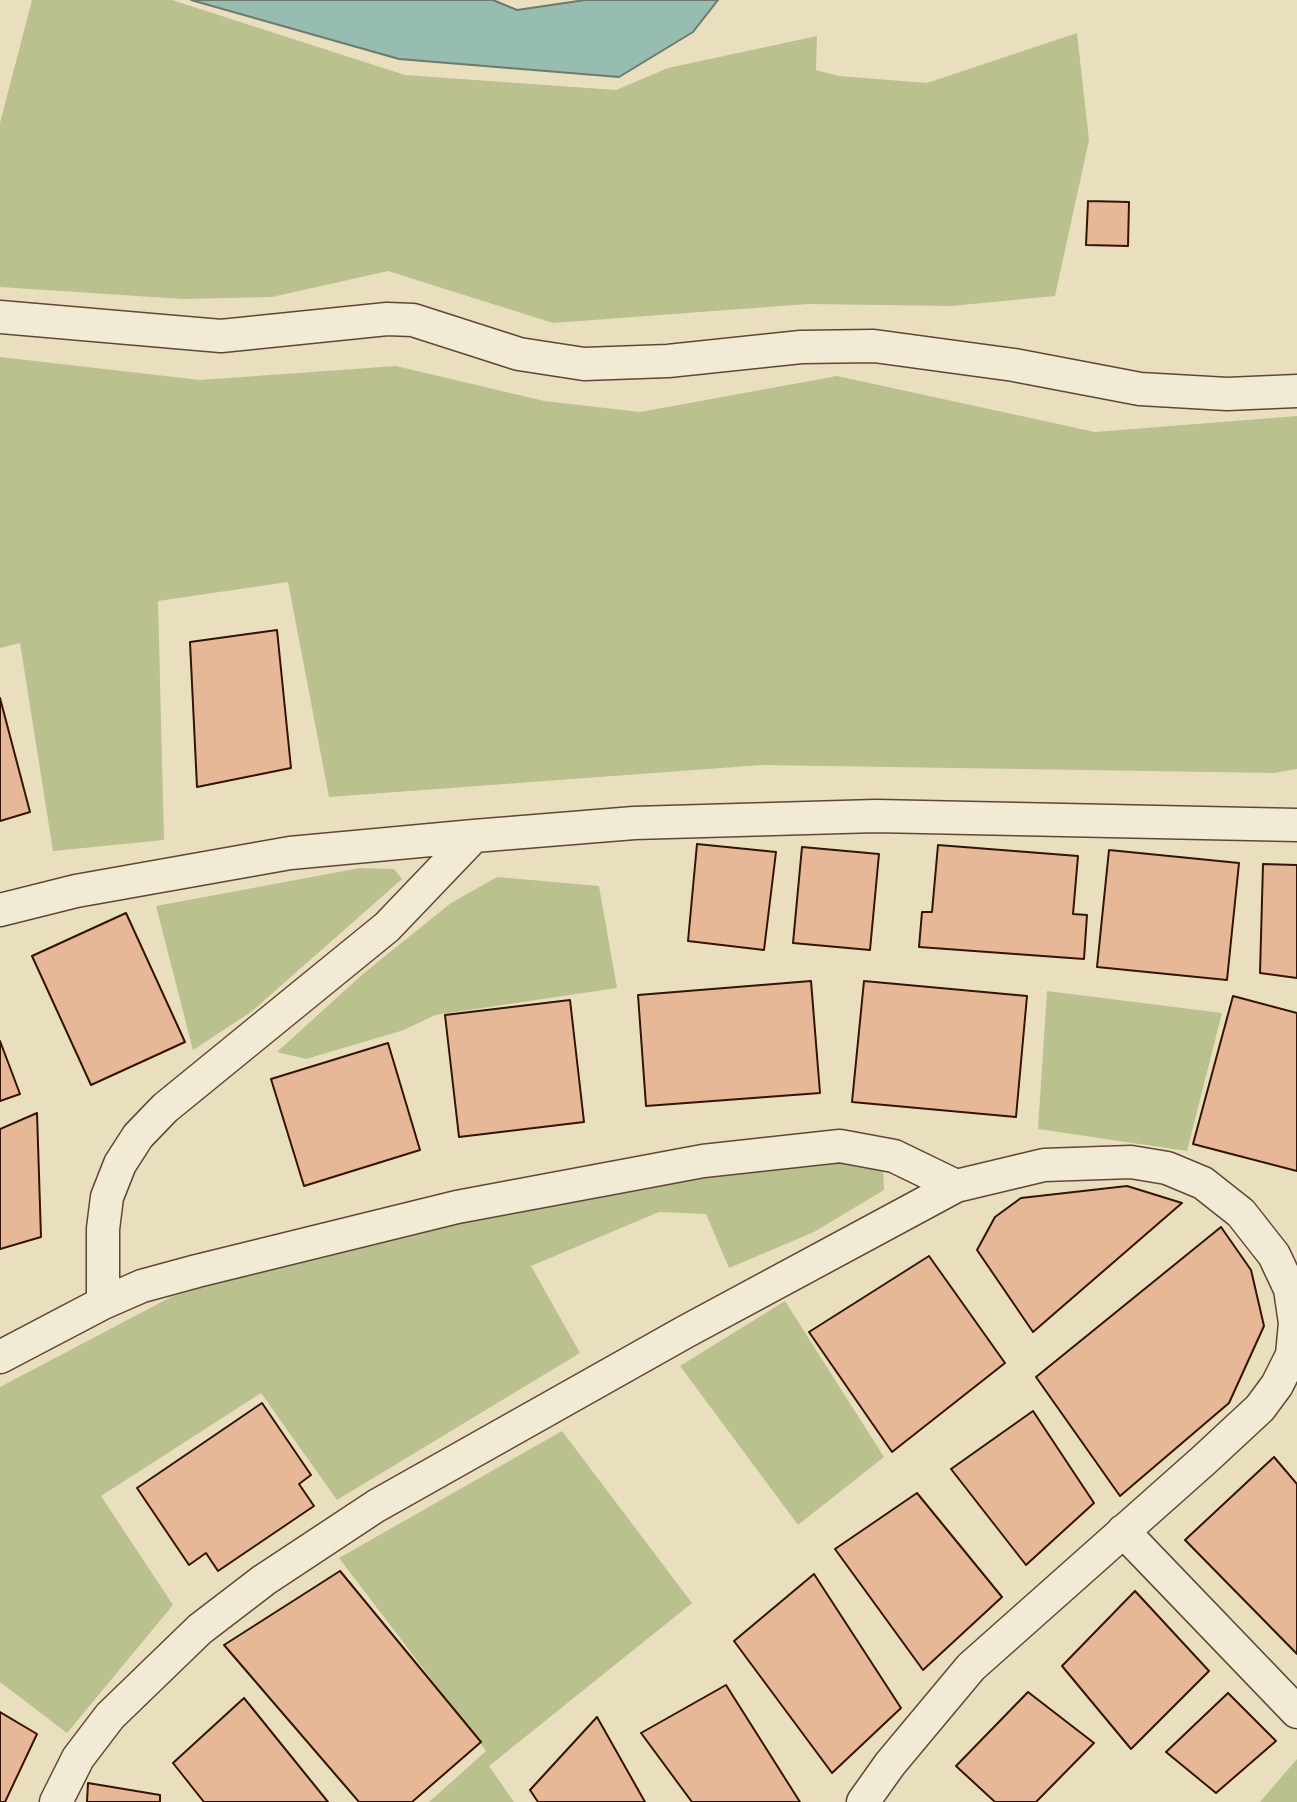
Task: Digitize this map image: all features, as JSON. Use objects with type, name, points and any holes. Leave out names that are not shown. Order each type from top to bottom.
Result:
[{"type":"street","points":[[0,317],[221,336],[387,319],[413,320],[519,354],[584,364],[668,361],[801,347],[874,346],[1014,365],[1140,389],[1227,394],[1297,391]]},
{"type":"street","points":[[0,910],[76,891],[275,856],[634,823],[876,816],[1297,825]]},
{"type":"street","points":[[103,1303],[103,1229],[107,1197],[120,1164],[138,1136],[165,1108],[387,927],[474,836]]},
{"type":"street","points":[[0,1357],[142,1286],[457,1207],[703,1161],[840,1146],[894,1156],[956,1186]]},
{"type":"street","points":[[56,1802],[78,1758],[110,1716],[200,1629],[319,1541],[685,1332],[956,1186],[1044,1165],[1131,1162],[1167,1168],[1203,1183],[1241,1213],[1274,1255],[1290,1289],[1295,1323],[1294,1354],[1260,1408],[971,1667],[890,1764],[863,1802]]},
{"type":"street","points":[[1123,1531],[1297,1712]]},
{"type":"green space","points":[[32,0],[172,0],[405,75],[616,90],[668,68],[817,36],[816,70],[839,76],[927,83],[1077,33],[1089,140],[1055,296],[952,306],[808,304],[553,323],[388,271],[272,297],[183,299],[0,287],[0,123]]},
{"type":"green space","points":[[0,357],[200,380],[396,366],[544,401],[640,412],[837,376],[1095,432],[1297,416],[1297,769],[1274,773],[762,765],[329,797],[288,582],[158,601],[164,840],[53,851],[20,643],[0,648]]},
{"type":"green space","points":[[360,868],[394,869],[402,879],[251,1012],[193,1050],[156,906]]},
{"type":"green space","points":[[497,877],[599,886],[617,988],[435,1015],[404,1030],[306,1059],[277,1052],[364,973],[451,903]]},
{"type":"green space","points":[[1047,991],[1222,1013],[1187,1151],[1038,1129]]},
{"type":"green space","points":[[817,1158],[883,1167],[884,1190],[814,1232],[729,1268],[706,1214],[659,1212],[531,1266],[580,1353],[337,1500],[261,1393],[101,1496],[173,1605],[67,1733],[0,1682],[0,1387],[171,1297],[327,1250],[643,1184]]},
{"type":"green space","points":[[785,1301],[884,1457],[798,1525],[680,1366]]},
{"type":"green space","points":[[562,1431],[692,1603],[489,1766],[514,1802],[429,1802],[486,1751],[339,1558]]},
{"type":"green space","points":[[1297,1759],[1297,1802],[1260,1802]]},
{"type":"water","points":[[191,0],[493,0],[517,10],[585,0],[718,0],[693,32],[619,77],[399,59]]},
{"type":"building","points":[[1088,201],[1129,202],[1128,246],[1086,245]]},
{"type":"building","points":[[277,630],[291,768],[197,787],[190,642]]},
{"type":"building","points":[[0,698],[30,812],[0,821]]},
{"type":"building","points":[[697,844],[776,852],[764,950],[688,941]]},
{"type":"building","points":[[938,845],[1078,856],[1073,914],[1087,915],[1084,959],[919,947],[922,912],[932,912]]},
{"type":"building","points":[[802,847],[879,854],[870,950],[793,943]]},
{"type":"building","points":[[1109,850],[1239,863],[1227,980],[1097,967]]},
{"type":"building","points":[[1263,864],[1297,865],[1297,978],[1260,973]]},
{"type":"building","points":[[126,913],[185,1042],[91,1085],[32,956]]},
{"type":"building","points":[[811,981],[820,1093],[646,1106],[638,995]]},
{"type":"building","points":[[864,981],[1027,996],[1016,1117],[852,1102]]},
{"type":"building","points":[[1233,996],[1297,1013],[1297,1171],[1193,1144]]},
{"type":"building","points":[[570,1000],[584,1122],[459,1137],[445,1015]]},
{"type":"building","points":[[0,1041],[20,1094],[0,1101]]},
{"type":"building","points":[[388,1043],[420,1150],[304,1186],[271,1079]]},
{"type":"building","points":[[37,1113],[41,1237],[0,1249],[0,1129]]},
{"type":"building","points":[[1127,1186],[1182,1203],[1033,1332],[977,1250],[995,1217],[1021,1198]]},
{"type":"building","points":[[1221,1227],[1251,1270],[1264,1326],[1229,1403],[1120,1496],[1036,1377]]},
{"type":"building","points":[[929,1256],[1005,1363],[892,1452],[809,1332]]},
{"type":"building","points":[[262,1403],[311,1475],[299,1484],[314,1506],[218,1571],[206,1553],[189,1565],[137,1488]]},
{"type":"building","points":[[1033,1411],[1094,1503],[1026,1565],[951,1469]]},
{"type":"building","points":[[1274,1457],[1297,1484],[1297,1654],[1185,1540]]},
{"type":"building","points":[[917,1493],[1002,1597],[923,1670],[835,1549]]},
{"type":"building","points":[[340,1571],[481,1742],[412,1802],[359,1802],[224,1645]]},
{"type":"building","points":[[814,1574],[901,1708],[832,1773],[734,1641]]},
{"type":"building","points":[[1135,1591],[1209,1671],[1131,1749],[1062,1666]]},
{"type":"building","points":[[726,1685],[800,1802],[692,1802],[641,1733]]},
{"type":"building","points":[[1028,1692],[1094,1743],[1036,1802],[995,1802],[956,1766]]},
{"type":"building","points":[[1228,1693],[1276,1741],[1216,1793],[1166,1752]]},
{"type":"building","points":[[244,1698],[328,1802],[204,1802],[173,1763]]},
{"type":"building","points":[[0,1712],[37,1734],[5,1802],[0,1802]]},
{"type":"building","points":[[597,1717],[645,1802],[538,1802],[530,1790]]},
{"type":"building","points":[[88,1783],[160,1795],[160,1802],[87,1802]]}]
